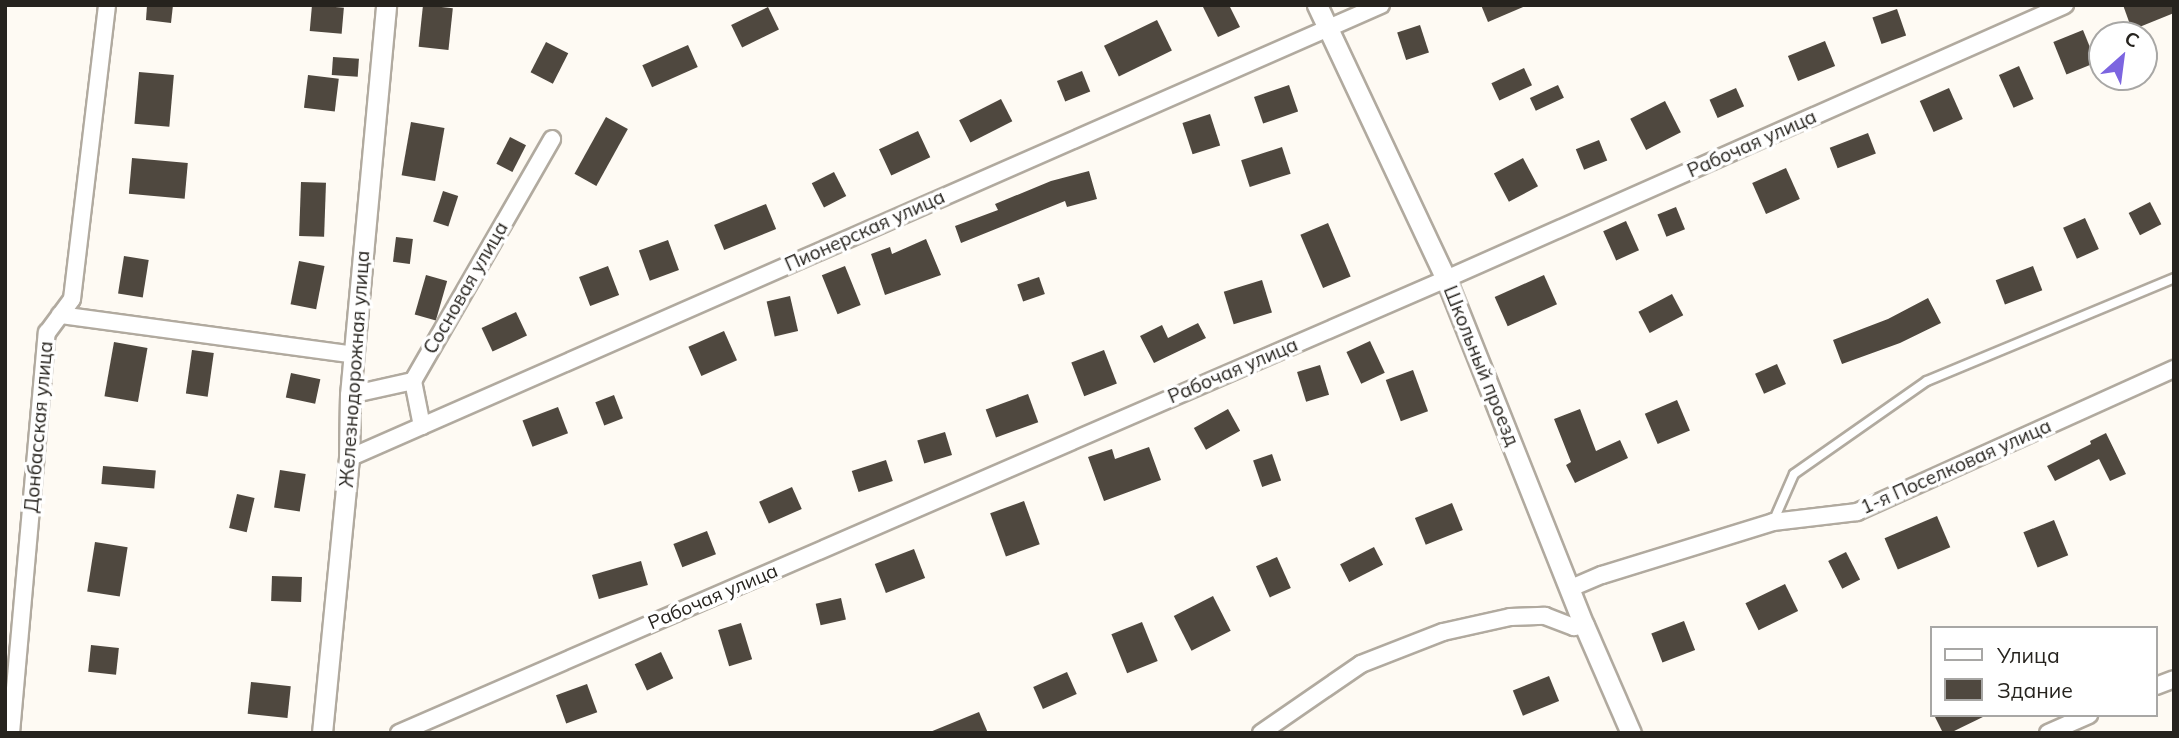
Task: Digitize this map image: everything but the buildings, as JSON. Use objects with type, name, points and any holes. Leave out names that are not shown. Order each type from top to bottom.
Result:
[{"type":"street","name":"Донбасская улица","points":[[11,733],[47,333],[72,299],[107,5]]},
{"type":"street","name":"Железнодорожная улица","points":[[322,733],[349,458],[350,395],[386,5]]},
{"type":"street","name":"Школьный проезд","points":[[1317,5],[1446,279],[1584,625],[1631,733]]},
{"type":"street","name":"Пионерская улица","points":[[349,458],[1381,5]]},
{"type":"street","name":"Рабочая улица","points":[[399,733],[1446,279],[2065,5]]},
{"type":"street","name":"Сосновая улица","points":[[413,382],[552,139]]},
{"type":"street","points":[[60,315],[354,355]]},
{"type":"street","name":"1-я Поселковая улица","points":[[1571,589],[1602,575],[1773,522],[1857,512],[2174,369]]},
{"type":"street","points":[[350,395],[413,382],[422,426]]},
{"type":"street","points":[[1261,733],[1361,664],[1443,632],[1510,617],[1545,616],[1574,627],[1584,625]]},
{"type":"street","points":[[2048,733],[2084,717]]},
{"type":"lane","points":[[1773,522],[1794,474],[1927,381],[2174,278]]}]
